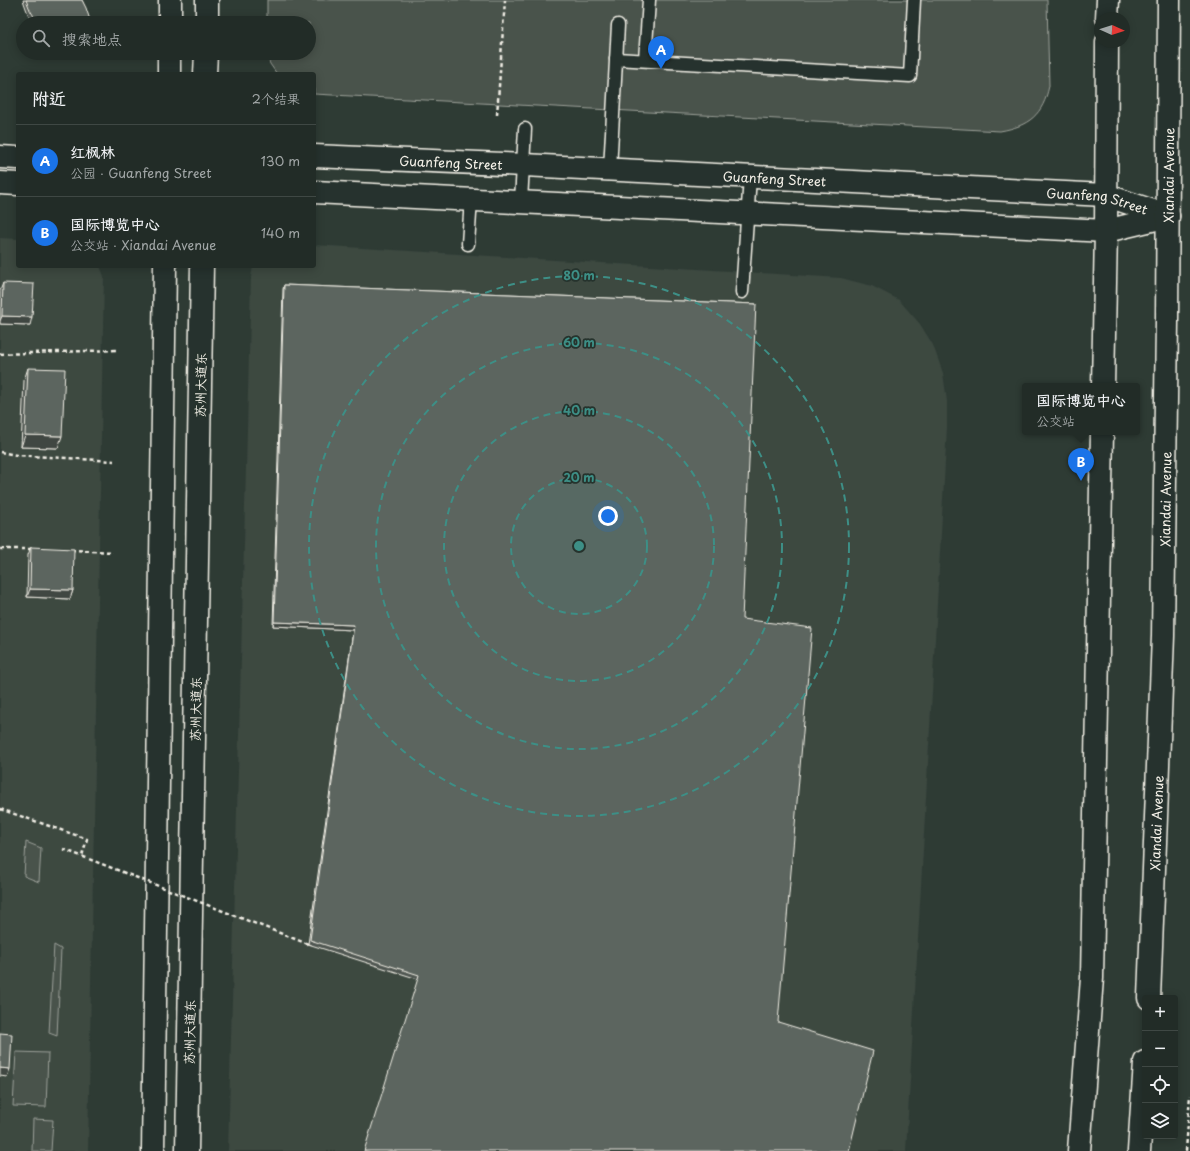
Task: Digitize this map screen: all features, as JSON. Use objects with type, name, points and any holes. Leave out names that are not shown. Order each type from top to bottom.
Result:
[{"type":"main road","points":[[170,0],[170,16]]},
{"type":"main road","points":[[207,0],[207,16]]},
{"type":"main road","points":[[1107,12],[1108,0]]},
{"type":"main road","name":"Xiandai Avenue","points":[[1149,995],[1163,636],[1169,0]]},
{"type":"main road","points":[[1102,383],[1106,231],[1107,48]]},
{"type":"main road","points":[[169,60],[169,72]]},
{"type":"main road","points":[[205,72],[206,60]]},
{"type":"main road","name":"Guanfeng Street","points":[[316,156],[610,169],[1105,195],[1168,216]]},
{"type":"main road","points":[[0,157],[16,158]]},
{"type":"main road","points":[[0,183],[16,184]]},
{"type":"main road","name":"Guanfeng Street","points":[[316,192],[1106,231],[1168,216]]},
{"type":"main road","points":[[153,1151],[165,268]]},
{"type":"main road","name":"苏州大道东","points":[[187,1151],[202,268]]},
{"type":"main road","points":[[1080,1151],[1092,978],[1102,435]]},
{"type":"main road","points":[[1139,1151],[1145,1067]]},
{"type":"lane","points":[[646,60],[649,0]]},
{"type":"lane","points":[[616,59],[910,76],[914,0]]},
{"type":"lane","points":[[610,169],[618,25]]},
{"type":"lane","points":[[521,201],[525,129]]},
{"type":"lane","points":[[742,292],[750,177]]},
{"type":"lane","points":[[468,244],[470,199]]},
{"type":"path","points":[[497,115],[505,0]]},
{"type":"path","points":[[0,354],[116,350]]},
{"type":"path","points":[[0,452],[16,455],[114,461]]},
{"type":"path","points":[[0,549],[38,550]]},
{"type":"path","points":[[68,550],[112,552]]},
{"type":"path","points":[[0,809],[87,839],[82,856]]},
{"type":"path","points":[[63,849],[308,944]]},
{"type":"path","points":[[1186,1151],[1190,1095]]},
{"type":"shaded area","points":[[267,0],[1047,0],[1049,86],[1043,105],[1033,118],[1019,126],[1000,131],[316,94],[316,72],[276,72],[269,60],[316,60],[316,16],[267,16]]},
{"type":"shaded area","points":[[0,238],[16,239],[16,268],[101,268],[104,276],[88,1151],[0,1151]]},
{"type":"shaded area","points":[[316,245],[841,278],[872,286],[899,300],[920,324],[933,345],[943,373],[947,401],[947,428],[906,1151],[228,1151],[251,277],[253,268],[316,268]]},
{"type":"shaded area","points":[[26,842],[41,848],[39,882],[24,876]]},
{"type":"shaded area","points":[[54,945],[61,949],[57,1036],[49,1033]]},
{"type":"shaded area","points":[[16,1052],[48,1053],[46,1107],[13,1106]]},
{"type":"shaded area","points":[[33,1119],[53,1120],[51,1151],[32,1151]]},
{"type":"building","points":[[26,0],[82,0],[89,16],[34,16]]},
{"type":"building","points":[[3,283],[34,284],[32,317],[2,316]]},
{"type":"building","points":[[284,285],[756,304],[742,619],[812,628],[778,1022],[873,1051],[849,1151],[364,1151],[419,975],[310,940],[354,625],[274,622]]},
{"type":"building","points":[[28,368],[65,369],[62,436],[25,435]]},
{"type":"building","points":[[31,547],[74,549],[73,590],[30,589]]},
{"type":"building","points":[[0,1033],[12,1034],[10,1069],[0,1068]]},
{"type":"place","name":"红枫林","points":[[661,69]]},
{"type":"place","name":"国际博览中心","points":[[1081,481]]}]
